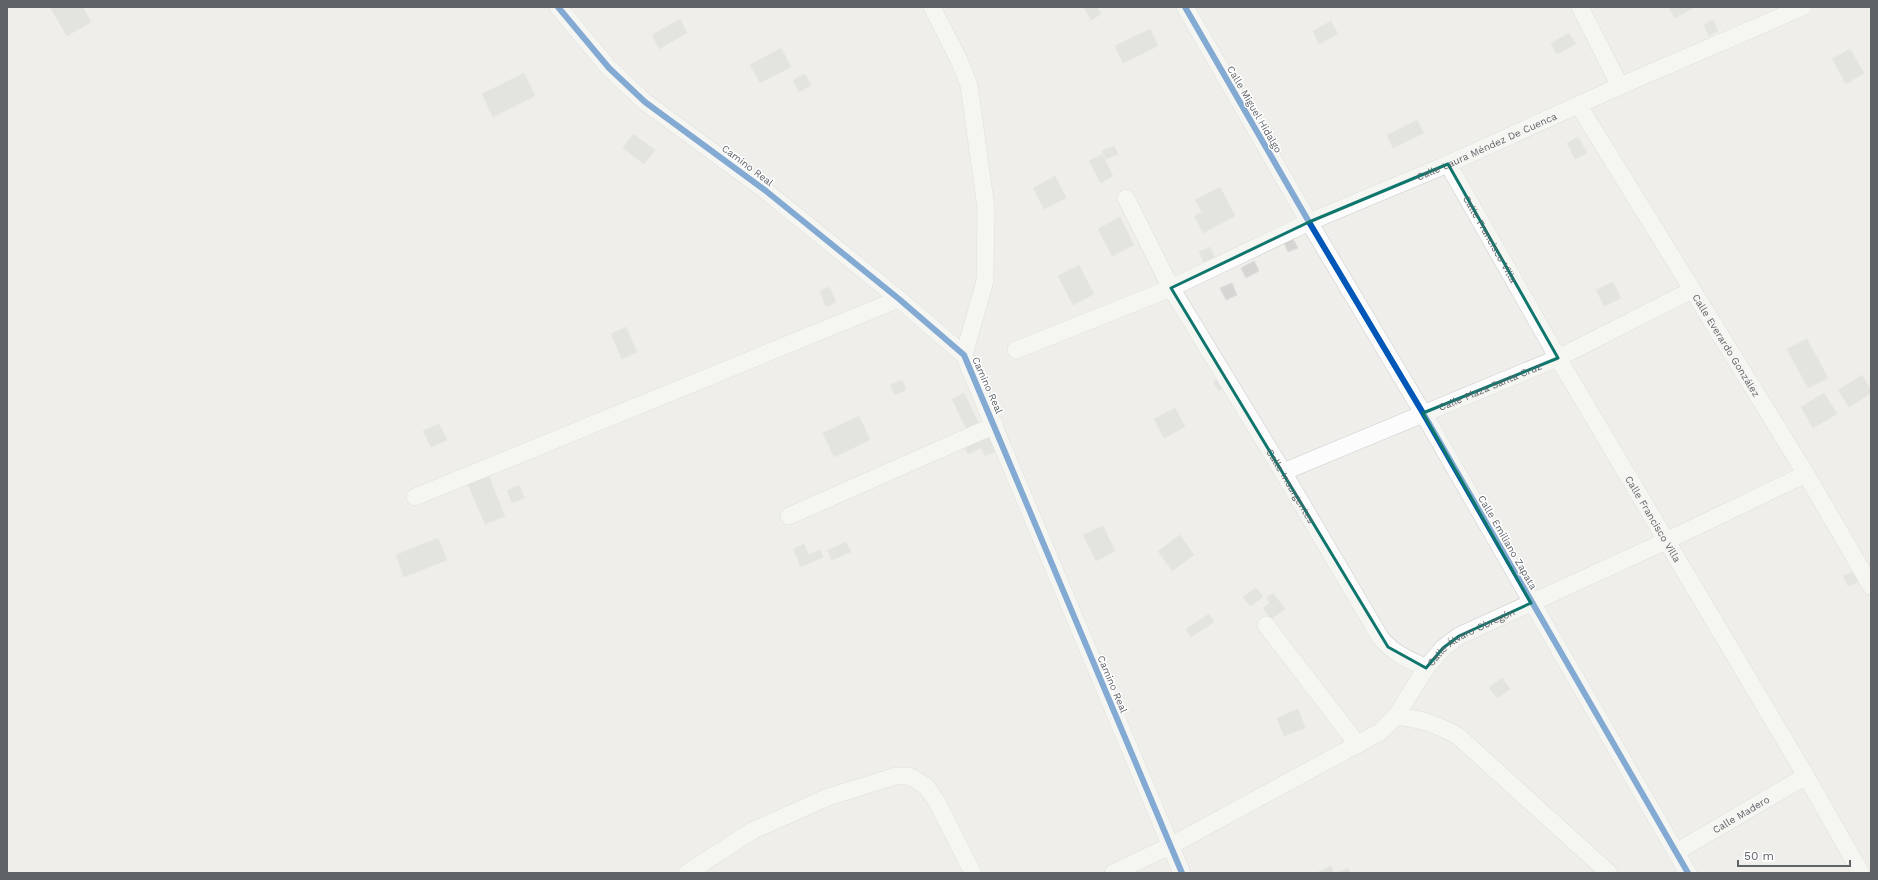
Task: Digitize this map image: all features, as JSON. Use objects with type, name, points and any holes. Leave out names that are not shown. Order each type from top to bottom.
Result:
[{"type":"street","name":"Camino Real","points":[[558,7],[609,68],[645,102],[766,191],[899,299],[964,355],[1182,873]]},
{"type":"street","name":"Calle Miguel Hidalgo","points":[[1185,7],[1309,222]]},
{"type":"street","points":[[1580,7],[1620,86]]},
{"type":"street","name":"Calle Laura Méndez De Cuenca","points":[[1016,350],[1171,288],[1309,222],[1448,164],[1579,106],[1620,86],[1803,7]]},
{"type":"street","name":"Camino Real","points":[[935,8],[969,85],[986,208],[985,281],[964,355]]},
{"type":"street","name":"Calle Everardo González","points":[[1579,106],[1806,474],[1871,586]]},
{"type":"street","name":"Calle Francisco Villa","points":[[1448,164],[1558,358],[1806,776],[1861,873]]},
{"type":"street","name":"Calle Insurgentes","points":[[1126,198],[1171,288],[1283,472],[1380,637],[1388,647],[1398,655],[1426,668]]},
{"type":"street","name":"Calle Emiliano Zapata","points":[[1309,222],[1423,414],[1688,873]]},
{"type":"street","name":"Calle Plaza Santa Cruz","points":[[1283,472],[1558,358],[1692,290]]},
{"type":"street","points":[[415,497],[899,299]]},
{"type":"street","points":[[789,516],[995,426]]},
{"type":"street","name":"Calle Álvaro Obregón","points":[[1113,873],[1170,846],[1380,732],[1396,716],[1426,668],[1443,648],[1459,636],[1666,541],[1806,474]]},
{"type":"street","points":[[1266,625],[1358,745]]},
{"type":"street","points":[[1396,716],[1423,720],[1442,727],[1458,736],[1609,873]]},
{"type":"street","points":[[687,873],[752,831],[828,797],[896,776],[909,776],[926,786],[937,802],[973,873]]},
{"type":"street","name":"Calle Madero","points":[[1676,852],[1806,776]]},
{"type":"highlighted area","points":[[1448,164],[1558,358],[1423,413],[1531,603],[1459,636],[1443,648],[1426,668],[1388,647],[1171,288],[1309,222]]},
{"type":"building","points":[[50,7],[83,7],[91,22],[67,36]]},
{"type":"building","points":[[1084,7],[1097,7],[1101,14],[1091,20]]},
{"type":"building","points":[[1668,7],[1695,7],[1675,18]]},
{"type":"building","points":[[680,19],[687,33],[659,49],[652,35]]},
{"type":"building","points":[[1713,20],[1718,31],[1709,36],[1704,25]]},
{"type":"building","points":[[1331,21],[1338,34],[1319,44],[1313,31]]},
{"type":"building","points":[[1150,29],[1158,46],[1123,63],[1115,46]]},
{"type":"building","points":[[1569,33],[1576,44],[1557,54],[1551,43]]},
{"type":"building","points":[[781,48],[791,67],[760,83],[750,65]]},
{"type":"building","points":[[1850,49],[1864,73],[1846,84],[1832,59]]},
{"type":"building","points":[[524,73],[535,96],[493,117],[482,94]]},
{"type":"building","points":[[805,74],[811,85],[799,92],[793,80]]},
{"type":"building","points":[[1417,120],[1424,133],[1393,148],[1387,135]]},
{"type":"building","points":[[633,134],[655,150],[644,164],[623,148]]},
{"type":"building","points":[[1578,137],[1587,153],[1575,159],[1567,143]]},
{"type":"building","points":[[1114,146],[1118,154],[1106,159],[1102,151]]},
{"type":"building","points":[[1102,154],[1113,176],[1101,183],[1089,161]]},
{"type":"building","points":[[1055,176],[1066,198],[1044,209],[1033,188]]},
{"type":"building","points":[[1220,187],[1235,216],[1203,233],[1194,216],[1202,212],[1195,200]]},
{"type":"building","points":[[1120,217],[1134,245],[1112,256],[1098,229]]},
{"type":"building","points":[[1293,239],[1298,248],[1288,252],[1284,243]]},
{"type":"building","points":[[1210,247],[1216,260],[1205,265],[1199,252]]},
{"type":"building","points":[[1254,261],[1259,271],[1246,278],[1241,268]]},
{"type":"building","points":[[1079,265],[1094,294],[1073,305],[1058,276]]},
{"type":"building","points":[[1613,282],[1621,298],[1604,306],[1596,290]]},
{"type":"building","points":[[1232,283],[1237,295],[1226,300],[1220,288]]},
{"type":"building","points":[[829,287],[836,302],[826,307],[820,291]]},
{"type":"building","points":[[626,327],[637,352],[622,359],[611,334]]},
{"type":"building","points":[[1807,339],[1828,378],[1808,388],[1787,349]]},
{"type":"building","points":[[1862,375],[1871,390],[1871,393],[1849,407],[1838,390]]},
{"type":"building","points":[[1220,378],[1225,387],[1219,391],[1213,382]]},
{"type":"building","points":[[902,380],[906,390],[895,395],[890,385]]},
{"type":"building","points":[[964,393],[980,426],[968,432],[952,399]]},
{"type":"building","points":[[1824,393],[1837,414],[1813,428],[1801,407]]},
{"type":"building","points":[[1175,408],[1185,427],[1164,438],[1154,419]]},
{"type":"building","points":[[859,416],[870,440],[834,457],[823,433]]},
{"type":"building","points":[[439,424],[447,440],[431,447],[423,431]]},
{"type":"building","points":[[988,434],[996,451],[985,456],[981,448],[968,454],[964,445]]},
{"type":"building","points":[[487,472],[505,516],[485,524],[466,480]]},
{"type":"building","points":[[519,485],[524,498],[512,503],[507,491]]},
{"type":"building","points":[[1103,526],[1115,551],[1096,561],[1083,535]]},
{"type":"building","points":[[1180,535],[1194,555],[1172,571],[1158,551]]},
{"type":"building","points":[[438,538],[447,560],[404,577],[396,555]]},
{"type":"building","points":[[846,542],[851,552],[832,560],[828,550]]},
{"type":"building","points":[[804,544],[809,555],[820,550],[823,557],[801,567],[793,549]]},
{"type":"building","points":[[1856,571],[1860,581],[1848,586],[1843,576]]},
{"type":"building","points":[[1256,588],[1263,597],[1250,606],[1243,597]]},
{"type":"building","points":[[1273,593],[1285,609],[1271,619],[1263,608],[1270,603],[1266,598]]},
{"type":"building","points":[[1209,614],[1214,622],[1191,637],[1186,629]]},
{"type":"building","points":[[1502,678],[1510,689],[1497,698],[1489,687]]},
{"type":"building","points":[[1298,709],[1305,728],[1284,736],[1277,718]]},
{"type":"building","points":[[1331,866],[1334,873],[1318,873],[1318,872]]},
{"type":"building","points":[[1348,868],[1350,873],[1337,873]]},
{"type":"cycle path","points":[[558,7],[609,68],[645,102],[766,191],[899,299],[964,355],[1182,873]]},
{"type":"cycle path","points":[[1185,7],[1309,222],[1423,413],[1688,873]]}]
